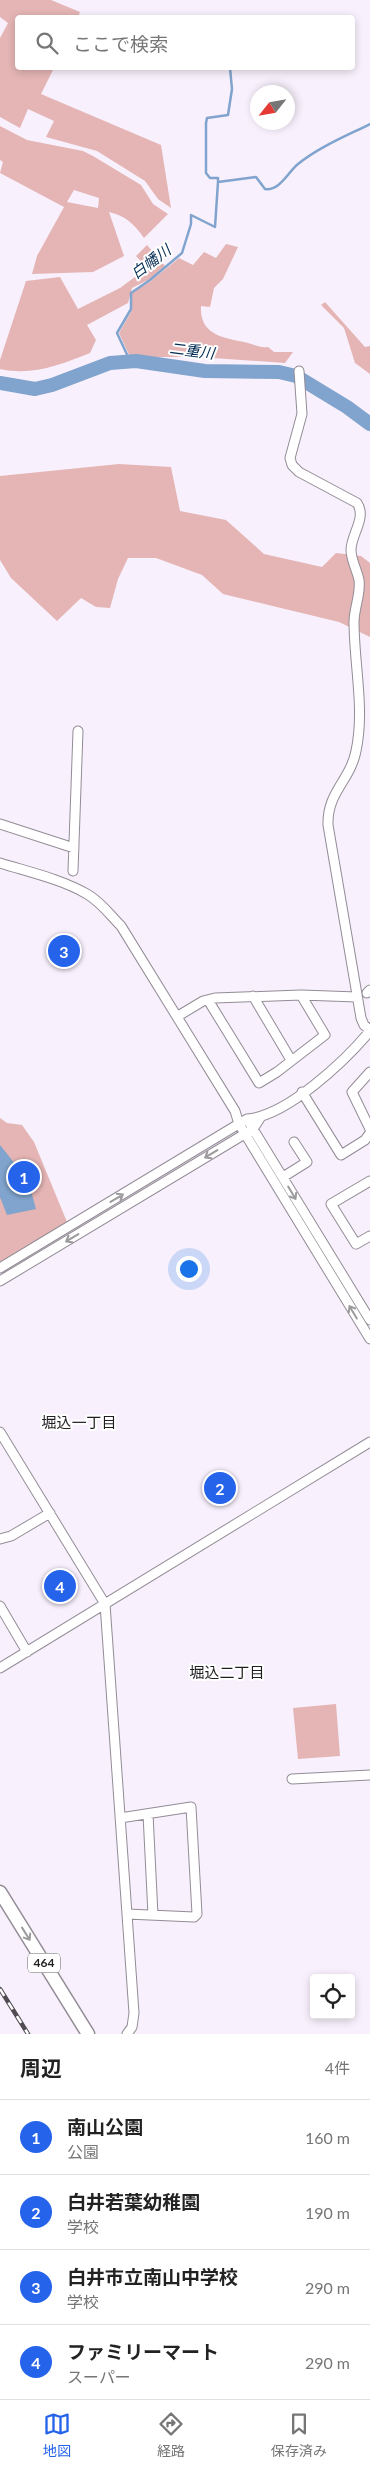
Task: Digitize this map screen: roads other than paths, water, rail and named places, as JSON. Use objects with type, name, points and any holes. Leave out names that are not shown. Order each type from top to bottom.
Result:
[{"type":"highway","name":"464","points":[[0,1892],[88,2034]]},
{"type":"street","points":[[0,1281],[253,1129],[260,1118],[332,1071],[370,1031],[364,1025],[357,998],[328,812],[330,802],[351,767],[358,741],[358,695],[354,621],[359,580],[351,550],[361,514],[358,503],[299,472],[292,465],[290,458],[302,414],[299,370]]},
{"type":"street","points":[[73,871],[78,731]]},
{"type":"street","points":[[0,824],[74,848]]},
{"type":"street","points":[[0,863],[72,886],[88,894],[102,905],[121,926],[178,1016],[235,1111],[239,1124],[370,1339]]},
{"type":"street","points":[[178,1016],[208,1000],[253,996],[301,995],[357,998]]},
{"type":"street","points":[[208,1000],[258,1083],[277,1072],[325,1035],[301,995]]},
{"type":"street","points":[[253,996],[291,1060]]},
{"type":"street","points":[[302,1092],[341,1154],[370,1133],[352,1092],[370,1072]]},
{"type":"street","points":[[235,1111],[247,1119],[370,1320]]},
{"type":"street","points":[[0,1268],[247,1119],[260,1118]]},
{"type":"street","points":[[283,1177],[307,1162],[294,1142]]},
{"type":"street","points":[[370,1181],[331,1204],[356,1244],[370,1236]]},
{"type":"street","points":[[0,1432],[105,1604],[134,2012],[132,2027],[127,2034]]},
{"type":"street","points":[[0,1668],[370,1442]]},
{"type":"street","points":[[0,1539],[11,1536],[50,1513]]},
{"type":"street","points":[[0,1606],[27,1652]]},
{"type":"street","points":[[292,1780],[370,1775]]},
{"type":"street","points":[[120,1818],[191,1807],[197,1914],[194,1917],[127,1914]]},
{"type":"street","points":[[148,1814],[153,1915]]},
{"type":"water","points":[[0,1145],[28,1180],[36,1209],[7,1215],[0,1197]]},
{"type":"waterway","points":[[218,182],[218,178],[210,178],[206,173],[206,123],[207,118],[228,115],[232,89],[230,70]]},
{"type":"waterway","name":"白幡川","points":[[130,361],[117,333],[131,309],[131,293],[182,253],[191,224],[191,215],[215,227],[218,182],[256,177],[265,189],[270,189],[279,184],[294,167],[315,152],[370,124]]},
{"type":"waterway","name":"二重川","points":[[0,383],[35,389],[52,385],[110,363],[136,361],[205,371],[279,372],[296,376],[347,407],[370,424]]},
{"type":"railway","points":[[0,1989],[28,2034]]},
{"type":"place","name":"白井市立南山中学校","points":[[64,951]]},
{"type":"place","name":"南山公園","points":[[24,1177]]},
{"type":"place","name":"白井若葉幼稚園","points":[[220,1488]]},
{"type":"place","name":"ファミリーマート","points":[[60,1586]]},
{"type":"district","name":"堀込一丁目","points":[[79,1423]]},
{"type":"district","name":"堀込二丁目","points":[[227,1673]]}]
